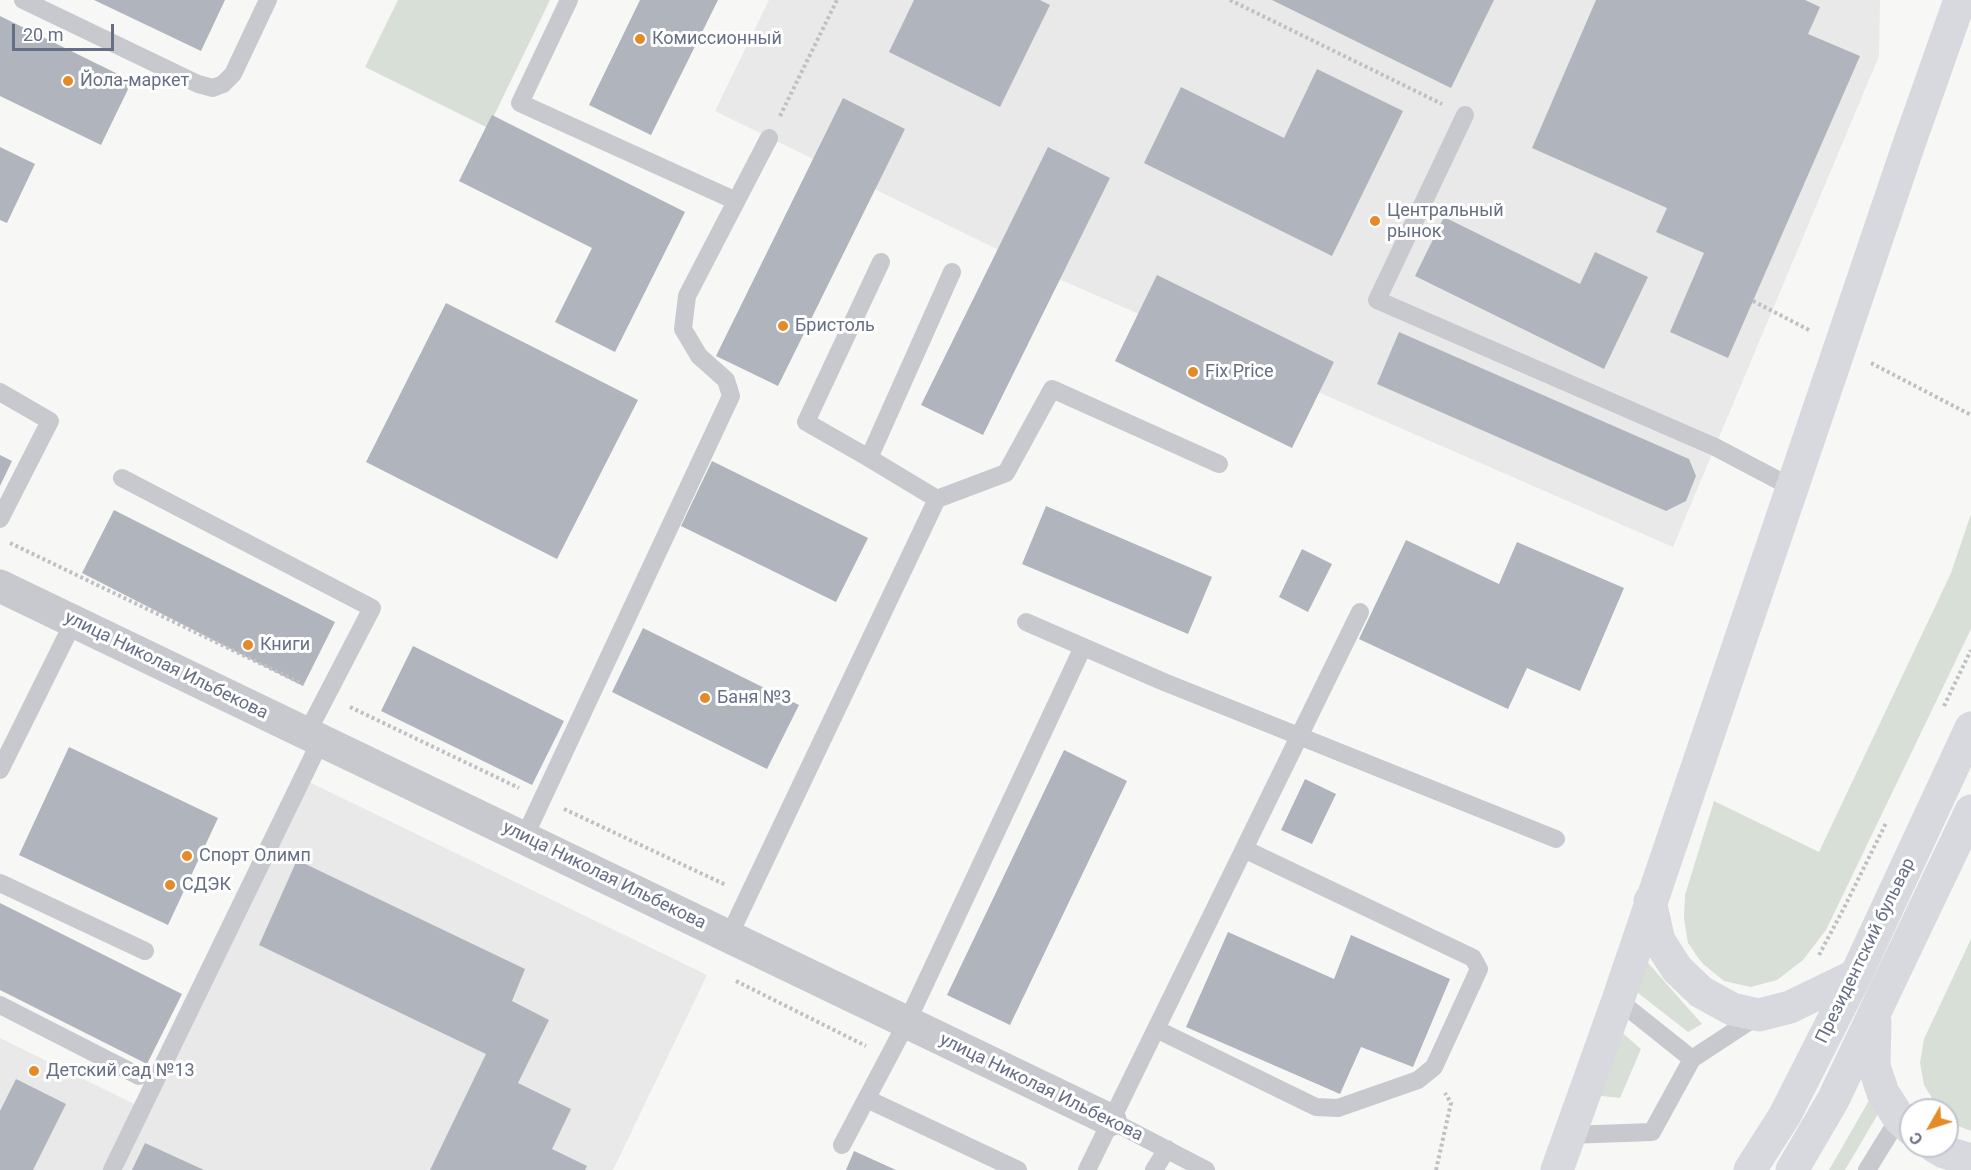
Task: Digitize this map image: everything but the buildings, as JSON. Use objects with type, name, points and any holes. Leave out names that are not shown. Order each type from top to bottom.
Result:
[{"type":"main road","points":[[1557,1170],[1618,1000],[1650,900],[1909,144],[1961,1]]},
{"type":"main road","name":"Президентский бульвар","points":[[1750,1170],[1785,1115],[1856,975],[1971,728]]},
{"type":"main road","name":"Президентский бульвар","points":[[1792,1170],[1833,1100],[1971,811]]},
{"type":"main road","points":[[1650,900],[1659,941],[1677,969],[1701,992],[1732,1009],[1759,1015],[1790,1007],[1856,975]]},
{"type":"main road","points":[[1875,1014],[1874,1066],[1882,1093],[1899,1116]]},
{"type":"street","name":"улица Николая Ильбекова","points":[[0,586],[1110,1120]]},
{"type":"lane","points":[[23,0],[198,84],[213,88],[224,84],[233,74],[268,0]]},
{"type":"lane","points":[[569,0],[520,103],[736,201]]},
{"type":"lane","points":[[1465,115],[1377,300],[1715,447],[1793,488]]},
{"type":"lane","points":[[524,838],[731,396],[726,380],[699,357],[683,329],[687,296],[769,138]]},
{"type":"lane","points":[[881,262],[806,422],[937,498]]},
{"type":"lane","points":[[869,458],[952,272]]},
{"type":"lane","points":[[729,936],[937,498],[1006,473],[1052,389],[1219,464]]},
{"type":"lane","points":[[0,392],[50,421],[0,519]]},
{"type":"lane","points":[[112,1170],[314,737],[326,695],[372,608],[122,478]]},
{"type":"lane","points":[[1087,1170],[1360,612]]},
{"type":"lane","points":[[0,770],[74,621]]},
{"type":"lane","points":[[1026,622],[1164,682],[1557,839]]},
{"type":"lane","points":[[842,1146],[907,1022],[1083,646]]},
{"type":"lane","points":[[1156,1029],[1316,1107],[1338,1108],[1418,1080],[1434,1067],[1479,969],[1473,958],[1244,849]]},
{"type":"lane","points":[[0,883],[145,951]]},
{"type":"lane","points":[[1618,1000],[1692,1059]]},
{"type":"lane","points":[[0,1005],[140,1076]]},
{"type":"lane","points":[[1569,1135],[1652,1132],[1692,1059],[1759,1015]]},
{"type":"lane","points":[[867,1099],[1018,1170]]},
{"type":"lane","name":"улица Николая Ильбекова","points":[[1110,1120],[1206,1170]]},
{"type":"lane","points":[[1867,1170],[1899,1131]]},
{"type":"lane","points":[[1154,1170],[1167,1149]]},
{"type":"path","points":[[769,138],[837,0]]},
{"type":"path","points":[[1230,0],[1465,115]]},
{"type":"path","points":[[0,539],[542,799],[748,895]]},
{"type":"path","points":[[1941,712],[1971,650]]},
{"type":"path","points":[[1817,958],[1890,815]]},
{"type":"path","points":[[1434,1067],[1450,1103],[1436,1170]]},
{"type":"shaded area","points":[[398,0],[550,0],[488,128],[365,67]]},
{"type":"shaded area","name":"Центральный рынок","points":[[769,0],[1880,0],[1879,56],[1673,547],[1052,276],[715,111]]},
{"type":"shaded area","points":[[1971,514],[1971,629],[1826,930],[1803,960],[1777,980],[1751,987],[1724,981],[1702,963],[1688,943],[1684,919],[1685,895],[1714,801],[1819,852],[1951,573]]},
{"type":"shaded area","points":[[305,780],[707,975],[613,1170],[119,1170]]},
{"type":"shaded area","points":[[1971,939],[1971,1131],[1959,1126],[1959,1098],[1932,1098],[1924,1085],[1920,1063],[1924,1039]]},
{"type":"shaded area","points":[[1642,956],[1702,1024],[1688,1032],[1633,989]]},
{"type":"shaded area","points":[[1619,1030],[1641,1049],[1620,1098],[1594,1095]]},
{"type":"shaded area","name":"Детский сад №13","points":[[0,1038],[136,1105],[104,1170],[0,1170]]},
{"type":"shaded area","points":[[1871,1097],[1878,1114],[1845,1170],[1829,1170]]},
{"type":"place","name":"Комиссионный","points":[[640,39]]},
{"type":"place","name":"Йола-маркет","points":[[68,81]]},
{"type":"place","name":"Центральный рынок","points":[[1375,221]]},
{"type":"place","name":"Бристоль","points":[[783,326]]},
{"type":"place","name":"Fix Price","points":[[1193,372]]},
{"type":"place","name":"Книги","points":[[248,645]]},
{"type":"place","name":"Баня №3","points":[[705,698]]},
{"type":"place","name":"Спорт Олимп","points":[[187,856]]},
{"type":"place","name":"СДЭК","points":[[170,885]]},
{"type":"place","name":"Детский сад №13","points":[[34,1071]]}]
